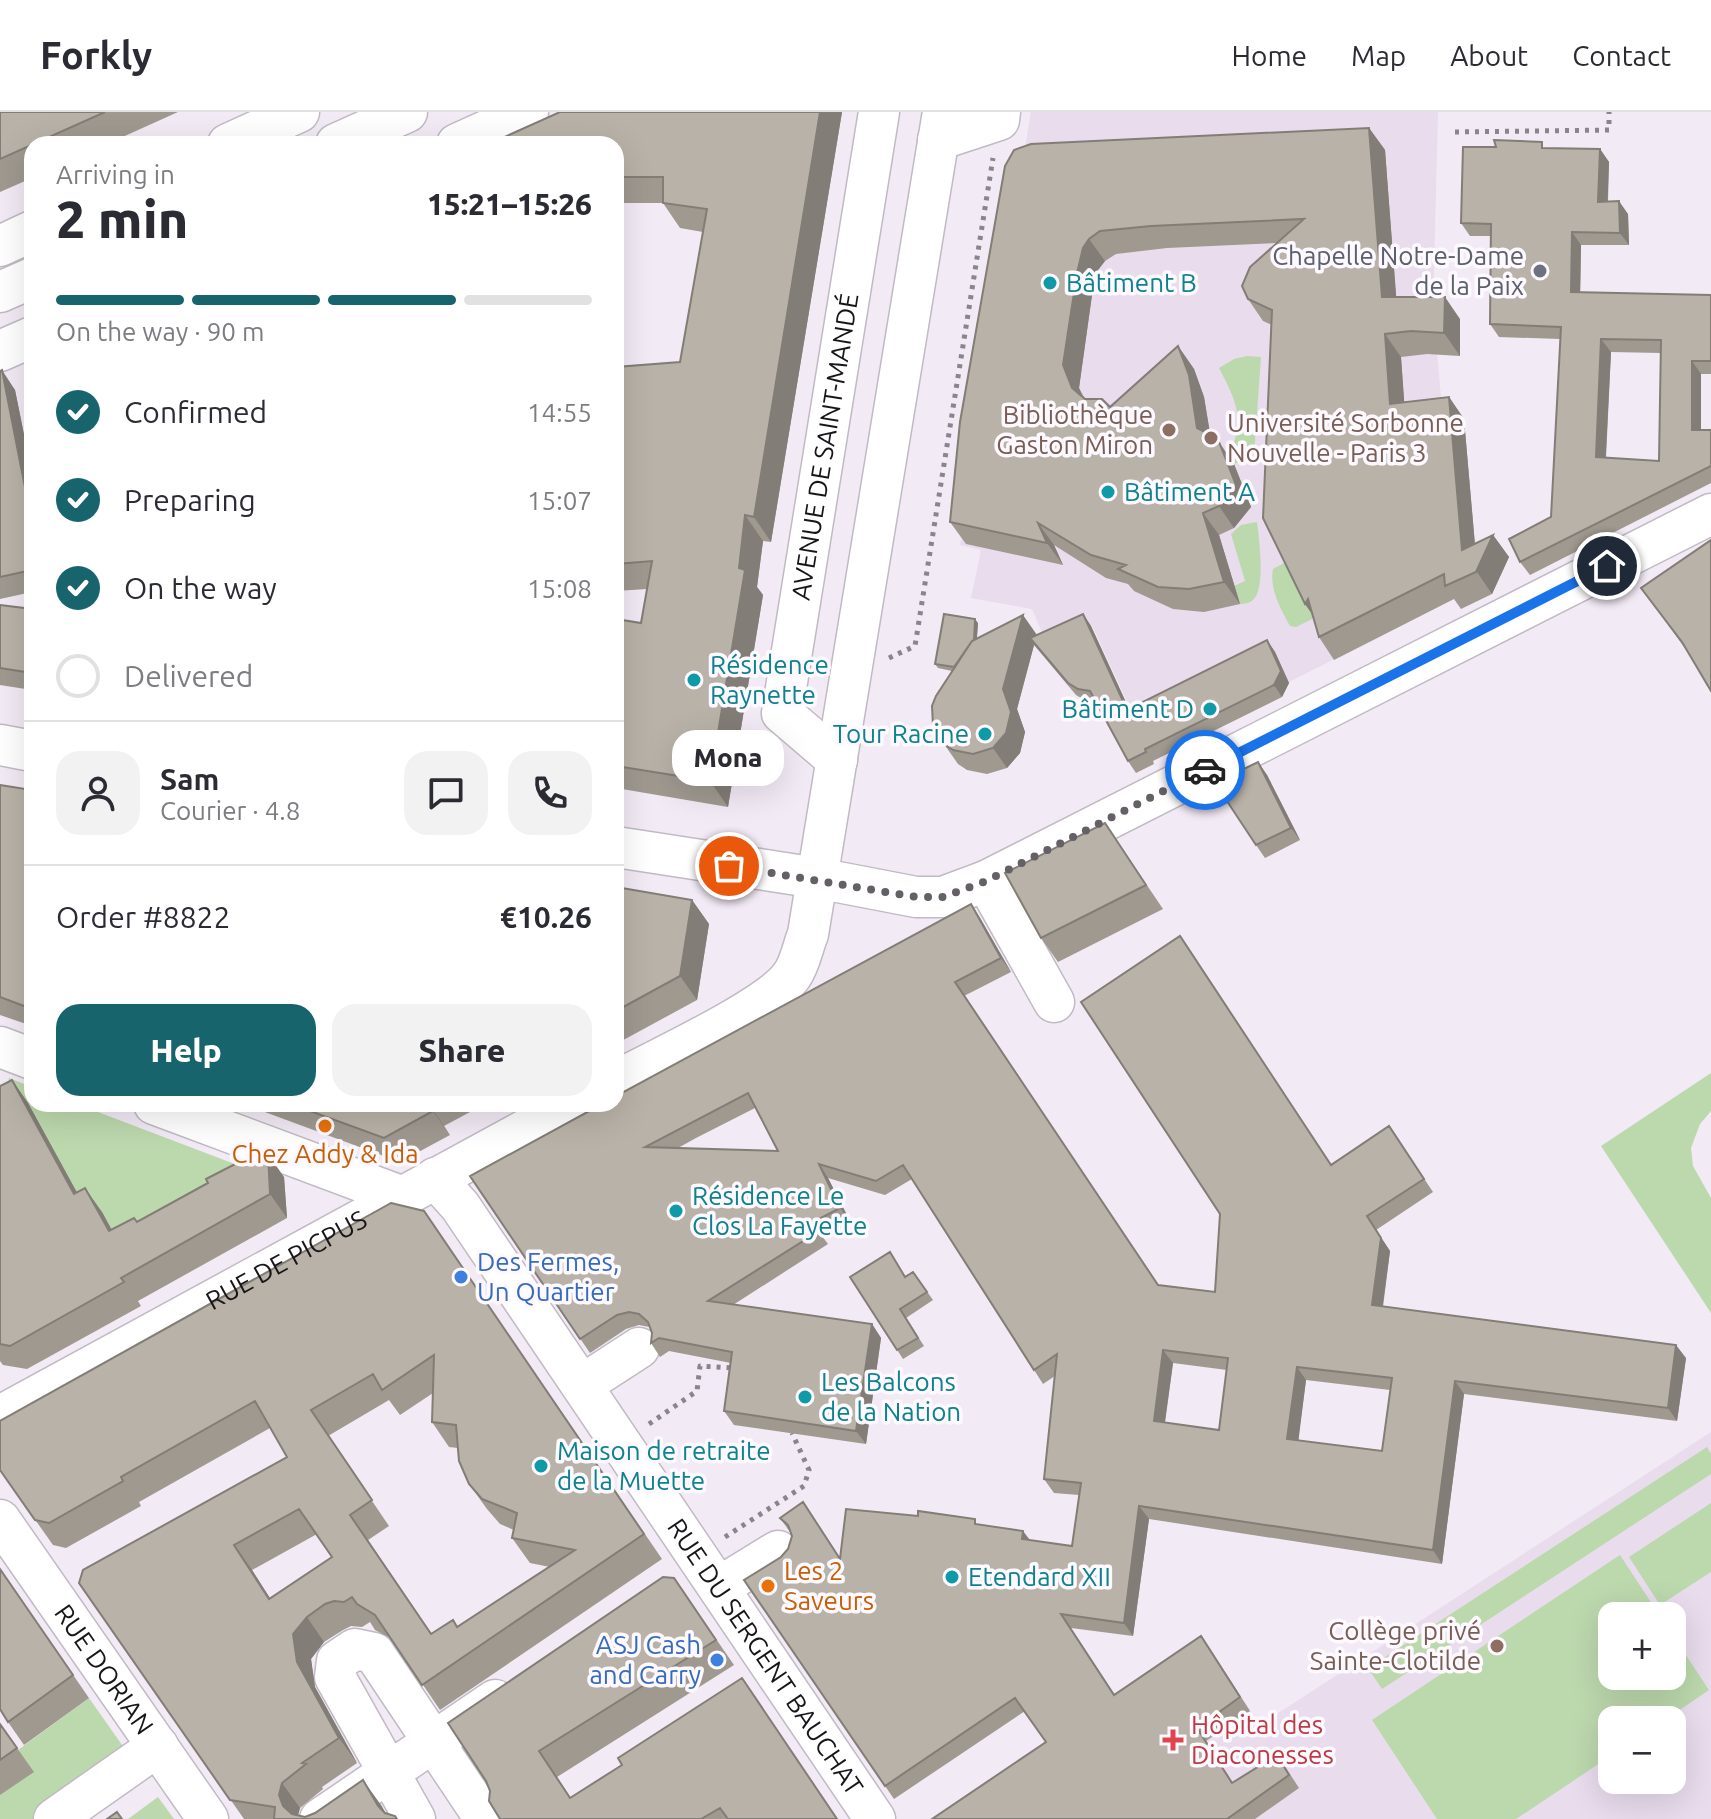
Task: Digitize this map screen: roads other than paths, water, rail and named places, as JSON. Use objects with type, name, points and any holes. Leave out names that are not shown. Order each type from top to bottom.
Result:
[{"type":"street","points":[[246,136],[299,112]]},
{"type":"street","points":[[354,136],[407,112]]},
{"type":"street","points":[[475,136],[528,112]]},
{"type":"street","name":"AVENUE DE SAINT-MANDÉ","points":[[837,760],[782,713],[879,112]]},
{"type":"street","points":[[624,1077],[735,1017],[778,989],[792,975],[808,934],[941,126],[1000,116]]},
{"type":"street","points":[[0,246],[24,235]]},
{"type":"street","points":[[0,292],[24,282]]},
{"type":"street","points":[[0,351],[24,340]]},
{"type":"street","points":[[624,848],[817,878],[916,897],[943,897],[986,881],[1711,514]]},
{"type":"street","points":[[0,745],[24,750]]},
{"type":"street","points":[[986,881],[1054,1002]]},
{"type":"street","points":[[0,1047],[24,1056]]},
{"type":"street","points":[[180,1112],[419,1187]]},
{"type":"street","name":"RUE DE PICPUS","points":[[0,1416],[558,1112]]},
{"type":"street","name":"RUE DU SERGENT BAUCHAT","points":[[419,1187],[460,1206],[703,1566],[760,1677],[875,1819]]},
{"type":"street","points":[[582,1385],[639,1348]]},
{"type":"street","name":"RUE DORIAN","points":[[0,1520],[208,1819]]},
{"type":"street","points":[[703,1566],[778,1551]]},
{"type":"street","points":[[49,1591],[86,1570]]},
{"type":"street","points":[[415,1819],[335,1677],[337,1661],[355,1649],[374,1653],[485,1819]]},
{"type":"street","points":[[320,1819],[523,1681]]},
{"type":"street","points":[[54,1819],[158,1746]]},
{"type":"place","name":"Chapelle Notre-Dame de la Paix","points":[[1540,271]]},
{"type":"place","name":"Bâtiment B","points":[[1050,283]]},
{"type":"place","name":"Bibliothèque Gaston Miron","points":[[1169,430]]},
{"type":"place","name":"Université Sorbonne Nouvelle - Paris 3","points":[[1211,438]]},
{"type":"place","name":"Bâtiment A","points":[[1108,492]]},
{"type":"place","name":"Résidence Raynette","points":[[694,680]]},
{"type":"place","name":"Bâtiment D","points":[[1210,709]]},
{"type":"place","name":"Tour Racine","points":[[985,734]]},
{"type":"place","name":"Mona","points":[[729,866]]},
{"type":"place","name":"Chez Addy & Ida","points":[[325,1126]]},
{"type":"place","name":"Résidence Le Clos La Fayette","points":[[676,1211]]},
{"type":"place","name":"Des Fermes, Un Quartier","points":[[461,1277]]},
{"type":"place","name":"Les Balcons de la Nation","points":[[805,1397]]},
{"type":"place","name":"Maison de retraite de la Muette","points":[[541,1466]]},
{"type":"place","name":"Etendard XII","points":[[952,1577]]},
{"type":"place","name":"Les 2 Saveurs","points":[[768,1586]]},
{"type":"place","name":"Collège privé Sainte-Clotilde","points":[[1497,1646]]},
{"type":"place","name":"ASJ Cash and Carry","points":[[717,1660]]},
{"type":"place","name":"Hôpital des Diaconesses","points":[[1173,1740]]}]
